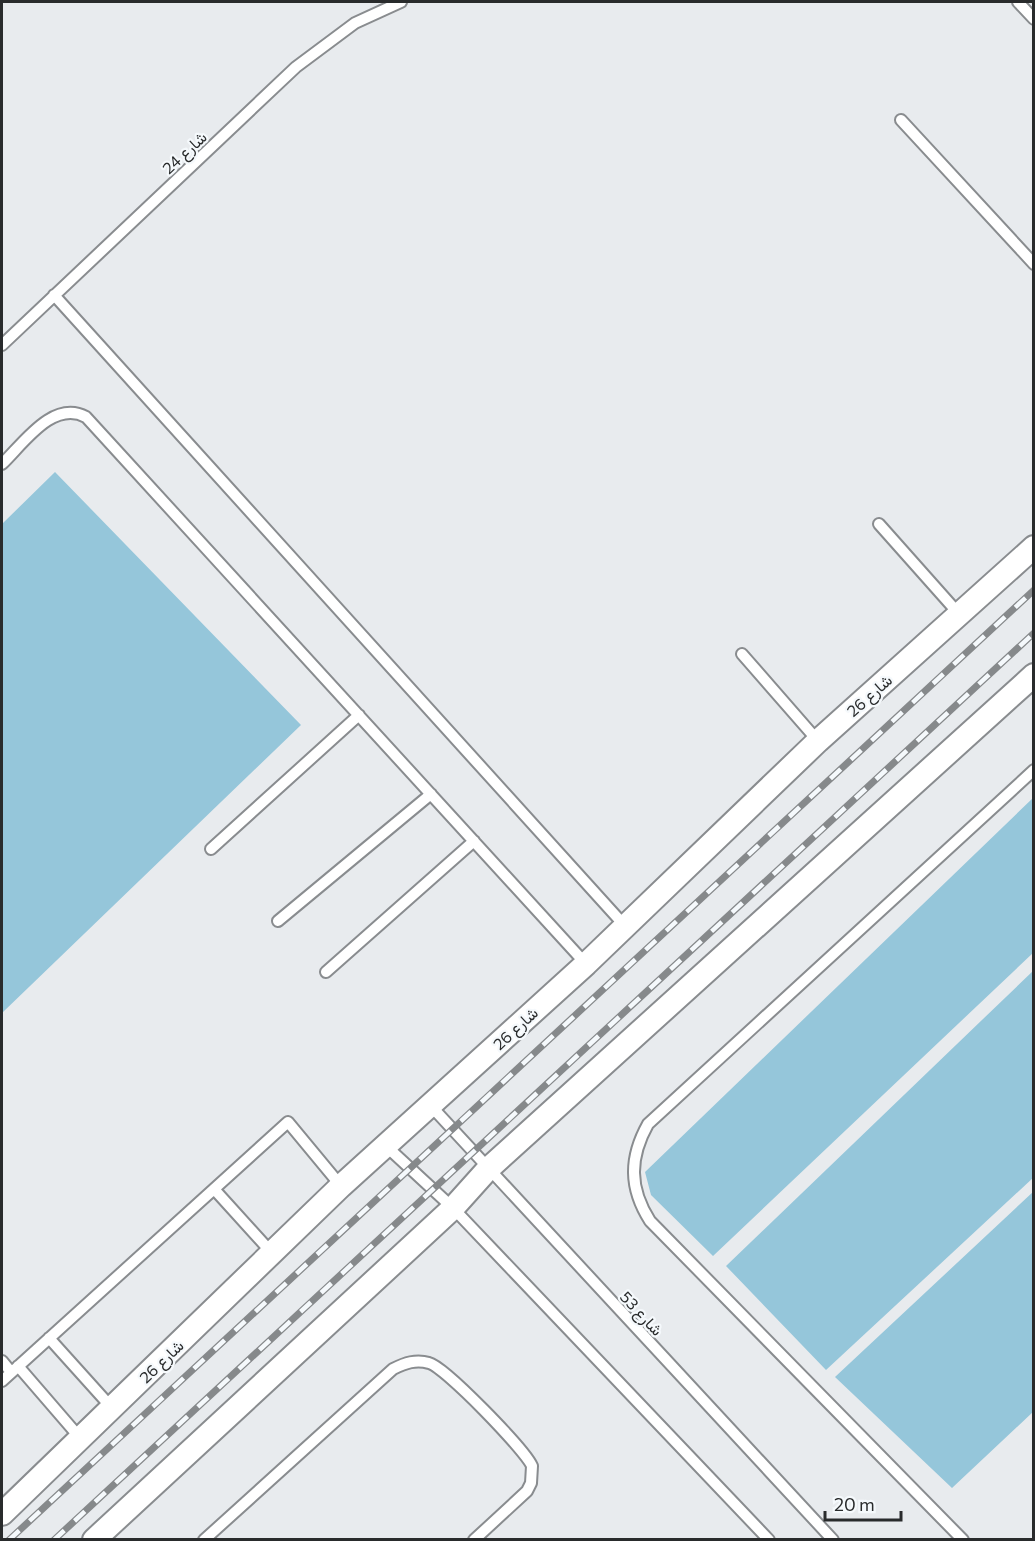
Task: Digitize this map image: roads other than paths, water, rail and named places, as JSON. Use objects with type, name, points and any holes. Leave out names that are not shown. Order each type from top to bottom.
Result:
[{"type":"street","name":"شارع 26","points":[[2,1514],[341,1186],[586,964],[818,741],[1034,547]]},
{"type":"street","points":[[94,1539],[453,1208],[488,1169],[1034,675]]},
{"type":"lane","name":"شارع 24","points":[[2,345],[296,67],[355,23],[401,2]]},
{"type":"lane","points":[[1018,2],[1034,19]]},
{"type":"lane","points":[[901,120],[1034,264]]},
{"type":"lane","points":[[54,295],[625,926]]},
{"type":"lane","points":[[2,464],[52,417],[69,411],[86,417],[586,964]]},
{"type":"lane","points":[[879,524],[959,614]]},
{"type":"lane","points":[[742,654],[818,741]]},
{"type":"lane","points":[[211,849],[359,715]]},
{"type":"lane","points":[[963,1539],[650,1221],[635,1190],[634,1156],[648,1124],[1034,770]]},
{"type":"lane","points":[[278,921],[431,794]]},
{"type":"lane","points":[[326,972],[474,842]]},
{"type":"lane","name":"شارع 53","points":[[431,1106],[832,1539]]},
{"type":"lane","points":[[2,1381],[288,1122],[341,1186]]},
{"type":"lane","points":[[386,1146],[453,1208],[768,1539]]},
{"type":"lane","points":[[214,1189],[272,1252]]},
{"type":"lane","points":[[49,1338],[113,1408]]},
{"type":"lane","points":[[2,1361],[14,1369],[81,1439]]},
{"type":"lane","points":[[204,1539],[393,1369],[405,1363],[417,1361],[441,1369],[517,1445],[532,1466],[531,1483],[526,1491],[474,1539]]},
{"type":"railway","points":[[9,1540],[1034,590]]},
{"type":"railway","points":[[54,1540],[1034,633]]}]
